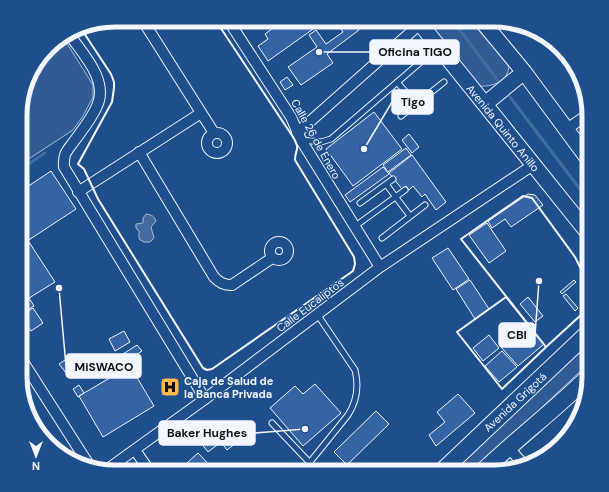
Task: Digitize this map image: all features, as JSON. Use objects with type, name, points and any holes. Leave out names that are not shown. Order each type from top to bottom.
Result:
[{"type":"highway","name":"Avenida Grigotá","points":[[448,465],[582,339]]},
{"type":"highway","points":[[489,465],[508,447],[581,386]]},
{"type":"main road","name":"Avenida Quinto Anillo","points":[[423,27],[582,225]]},
{"type":"main road","points":[[487,27],[524,72],[582,151]]},
{"type":"main road","points":[[485,104],[524,72]]},
{"type":"street","points":[[147,27],[214,133]]},
{"type":"street","name":"Calle 26 de Enero","points":[[233,27],[291,117],[299,136],[380,268]]},
{"type":"street","points":[[299,136],[414,27]]},
{"type":"street","points":[[72,38],[91,66],[100,88],[98,104],[63,156],[64,167],[205,399]]},
{"type":"street","points":[[78,192],[201,113]]},
{"type":"street","points":[[565,130],[582,119]]},
{"type":"street","points":[[139,152],[214,277],[219,282],[226,285],[232,285],[272,258]]},
{"type":"street","name":"Calle Eucaliptos","points":[[114,465],[205,399],[380,268],[533,165]]},
{"type":"street","points":[[27,368],[86,460]]},
{"type":"street","points":[[508,447],[520,461]]},
{"type":"street","points":[[135,450],[145,465]]},
{"type":"lane","points":[[299,136],[321,142],[331,139],[438,47]]},
{"type":"lane","points":[[398,82],[416,104]]},
{"type":"lane","points":[[400,116],[444,82]]},
{"type":"lane","points":[[360,203],[393,179]]},
{"type":"lane","points":[[386,184],[410,216]]},
{"type":"lane","points":[[354,227],[405,190]]},
{"type":"lane","points":[[382,238],[425,205]]},
{"type":"lane","points":[[272,423],[310,463],[348,416],[353,407],[357,393],[358,380],[355,370],[318,314]]},
{"type":"shaded area","points":[[433,27],[481,27],[509,64],[506,75],[499,82],[489,86],[477,86]]},
{"type":"shaded area","points":[[66,42],[93,85],[93,97],[83,116],[73,130],[27,160],[27,115],[30,92],[42,66],[57,49]]},
{"type":"shaded area","points":[[146,214],[152,216],[156,221],[151,227],[154,238],[150,242],[144,242],[139,239],[139,231],[136,228],[136,224],[143,223],[143,218]]},
{"type":"shaded area","points":[[582,350],[582,370],[480,465],[458,465]]},
{"type":"building","points":[[275,27],[316,27],[268,61],[258,46],[268,39],[265,34]]},
{"type":"building","points":[[340,27],[357,27],[359,30],[327,54],[333,63],[301,85],[288,67],[317,47],[309,35],[316,30],[326,44],[343,32]]},
{"type":"building","points":[[287,77],[293,85],[285,90],[280,82]]},
{"type":"building","points":[[374,112],[402,149],[353,186],[326,149]]},
{"type":"building","points":[[409,134],[419,147],[412,153],[402,140]]},
{"type":"building","points":[[406,148],[411,155],[388,172],[383,165]]},
{"type":"building","points":[[412,155],[446,202],[436,210],[425,194],[422,197],[413,186],[409,190],[406,186],[402,189],[389,173]]},
{"type":"building","points":[[383,167],[389,174],[350,202],[345,195]]},
{"type":"building","points":[[51,171],[76,209],[27,241],[27,187]]},
{"type":"building","points":[[528,194],[535,195],[543,205],[511,227],[505,219],[492,228],[488,221]]},
{"type":"building","points":[[487,223],[506,251],[489,263],[469,235]]},
{"type":"building","points":[[29,242],[55,282],[29,298],[34,306],[27,310],[27,243]]},
{"type":"building","points":[[448,248],[469,279],[453,290],[432,258]]},
{"type":"building","points":[[470,280],[489,309],[475,319],[456,289]]},
{"type":"building","points":[[574,280],[576,282],[562,294],[560,292]]},
{"type":"building","points":[[566,294],[578,308],[575,311],[563,296]]},
{"type":"building","points":[[528,297],[543,316],[535,322],[520,304]]},
{"type":"building","points":[[33,308],[43,323],[31,331],[27,325],[27,312]]},
{"type":"building","points":[[526,324],[544,344],[518,366],[500,346]]},
{"type":"building","points":[[124,331],[130,342],[115,351],[109,339]]},
{"type":"building","points":[[489,335],[499,348],[483,361],[473,348]]},
{"type":"building","points":[[137,345],[142,351],[114,369],[109,363]]},
{"type":"building","points":[[502,351],[517,367],[499,382],[485,366]]},
{"type":"building","points":[[74,354],[81,364],[67,374],[59,364]]},
{"type":"building","points":[[130,366],[154,406],[103,437],[79,396]]},
{"type":"building","points":[[315,384],[341,413],[303,446],[270,408],[295,386],[303,394]]},
{"type":"building","points":[[79,385],[84,393],[78,397],[73,389]]},
{"type":"building","points":[[458,394],[475,413],[436,446],[429,435],[445,422],[437,412]]},
{"type":"building","points":[[376,411],[389,424],[347,465],[334,452]]},
{"type":"building","points":[[224,427],[236,443],[227,450],[221,442],[208,452],[201,443]]},
{"type":"building","points":[[198,453],[209,465],[185,465]]},
{"type":"waterway","points":[[458,27],[499,82]]},
{"type":"waterway","points":[[510,97],[582,192]]},
{"type":"waterway","points":[[27,165],[45,153]]},
{"type":"wall","points":[[84,33],[111,74],[114,82],[114,88],[112,102],[78,164],[84,169],[98,199],[203,368],[207,370],[212,369],[353,271],[355,264],[354,257],[295,160],[297,147],[293,137],[220,27]]},
{"type":"wall","points":[[523,196],[532,198],[575,257],[582,271]]},
{"type":"wall","points":[[523,196],[461,239],[546,347],[582,314]]},
{"type":"wall","points":[[506,297],[546,347],[502,389],[457,332],[506,297]]},
{"type":"place","name":"Oficina TIGO","points":[[319,52]]},
{"type":"place","name":"Tigo","points":[[364,149]]},
{"type":"place","name":"CBI","points":[[539,281]]},
{"type":"place","name":"MiSWACO","points":[[59,288]]},
{"type":"place","name":"Caja de Salud de la Banca Privada","points":[[170,387]]},
{"type":"place","name":"Baker Hughes","points":[[305,429]]}]
